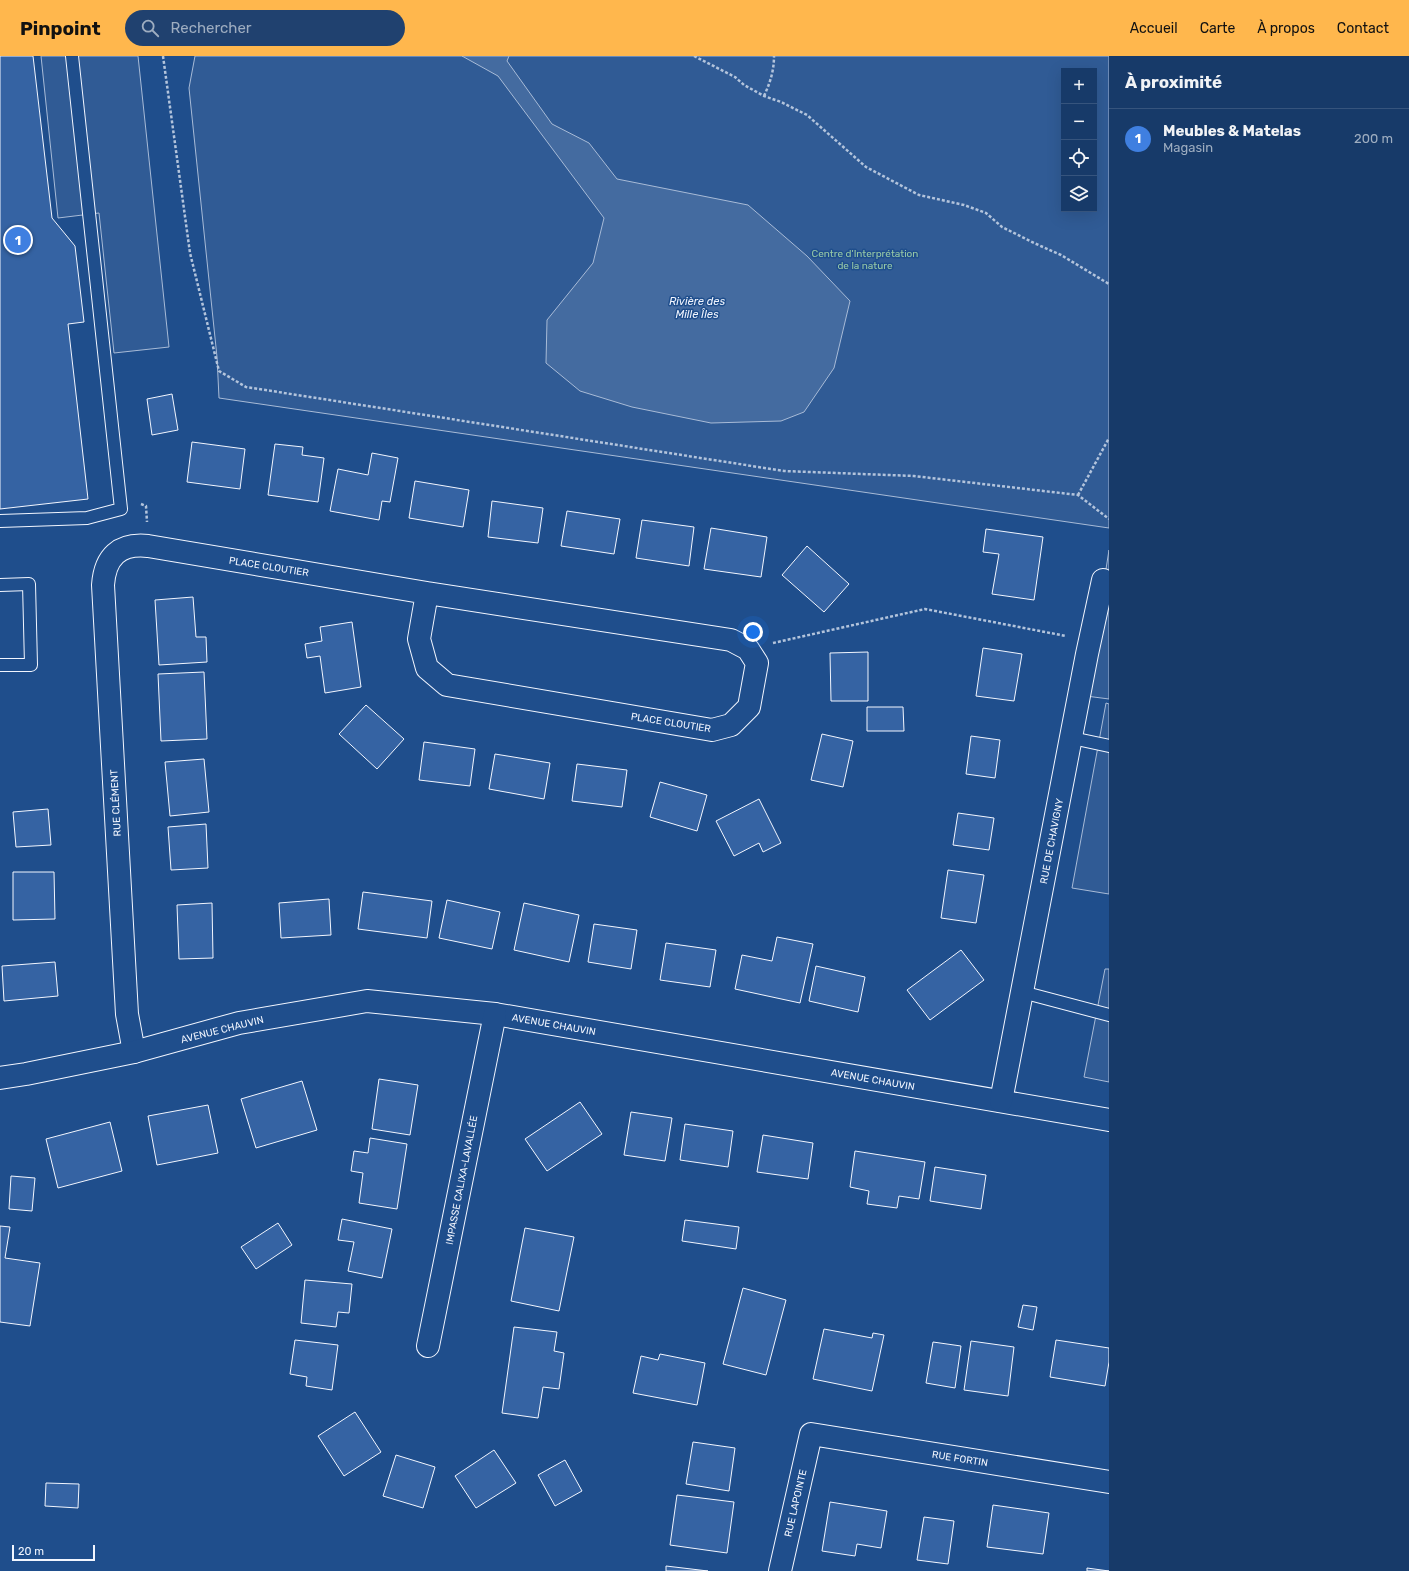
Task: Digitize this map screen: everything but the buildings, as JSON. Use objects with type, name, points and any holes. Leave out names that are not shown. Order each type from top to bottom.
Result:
[{"type":"street","name":"PLACE CLOUTIER","points":[[112,555],[121,549],[130,546],[143,546],[427,593],[731,640],[748,649],[757,663],[749,707],[731,725],[712,730],[447,685],[427,668],[419,639],[427,593]]},
{"type":"street","name":"RUE CLÉMENT","points":[[112,555],[104,576],[103,585],[127,1014],[134,1052]]},
{"type":"street","name":"RUE DE CHAVIGNY","points":[[1000,1102],[1103,580]]},
{"type":"street","name":"AVENUE CHAUVIN","points":[[0,1078],[33,1073],[134,1052],[239,1023],[367,1001],[495,1014],[1109,1120]]},
{"type":"street","name":"IMPASSE CALIXA-LAVALLÉE","points":[[428,1346],[495,1014]]},
{"type":"street","name":"RUE FORTIN","points":[[811,1434],[1109,1482]]},
{"type":"street","name":"RUE LAPOINTE","points":[[780,1571],[811,1434]]},
{"type":"lane","points":[[0,521],[87,518],[121,509],[72,56]]},
{"type":"lane","points":[[0,585],[29,584],[31,665],[0,665]]},
{"type":"lane","points":[[1072,738],[1109,746]]},
{"type":"lane","points":[[1022,992],[1109,1015]]},
{"type":"path","points":[[163,56],[190,253],[218,371],[246,386],[784,471],[914,476],[1078,495],[1109,519]]},
{"type":"path","points":[[694,56],[734,77],[744,85],[764,96],[781,102],[808,115],[866,167],[919,195],[964,205],[986,213],[1002,227],[1024,237],[1034,244],[1061,254],[1109,284]]},
{"type":"path","points":[[764,96],[774,69],[774,56]]},
{"type":"path","points":[[1078,495],[1109,438]]},
{"type":"path","points":[[146,506],[146,512]]},
{"type":"path","points":[[748,649],[925,609],[1090,640]]},
{"type":"shaded area","points":[[41,56],[138,56],[169,347],[114,353],[99,213],[58,218]]},
{"type":"shaded area","name":"Centre d'Interprétation de la nature","points":[[195,56],[1109,56],[1109,528],[219,398],[217,357],[189,88]]},
{"type":"shaded area","points":[[1109,550],[1109,699],[1086,696]]},
{"type":"shaded area","points":[[1106,703],[1109,704],[1109,894],[1072,888]]},
{"type":"shaded area","points":[[1105,969],[1109,969],[1109,1082],[1084,1077]]},
{"type":"water","name":"Rivière des Mille Îles","points":[[462,56],[509,56],[507,61],[552,124],[589,143],[617,179],[748,205],[807,256],[850,301],[834,368],[804,412],[781,421],[711,423],[632,407],[580,391],[546,363],[547,320],[593,263],[604,218],[498,76]]},
{"type":"place","name":"Meubles & Matelas","points":[[18,240]]}]
